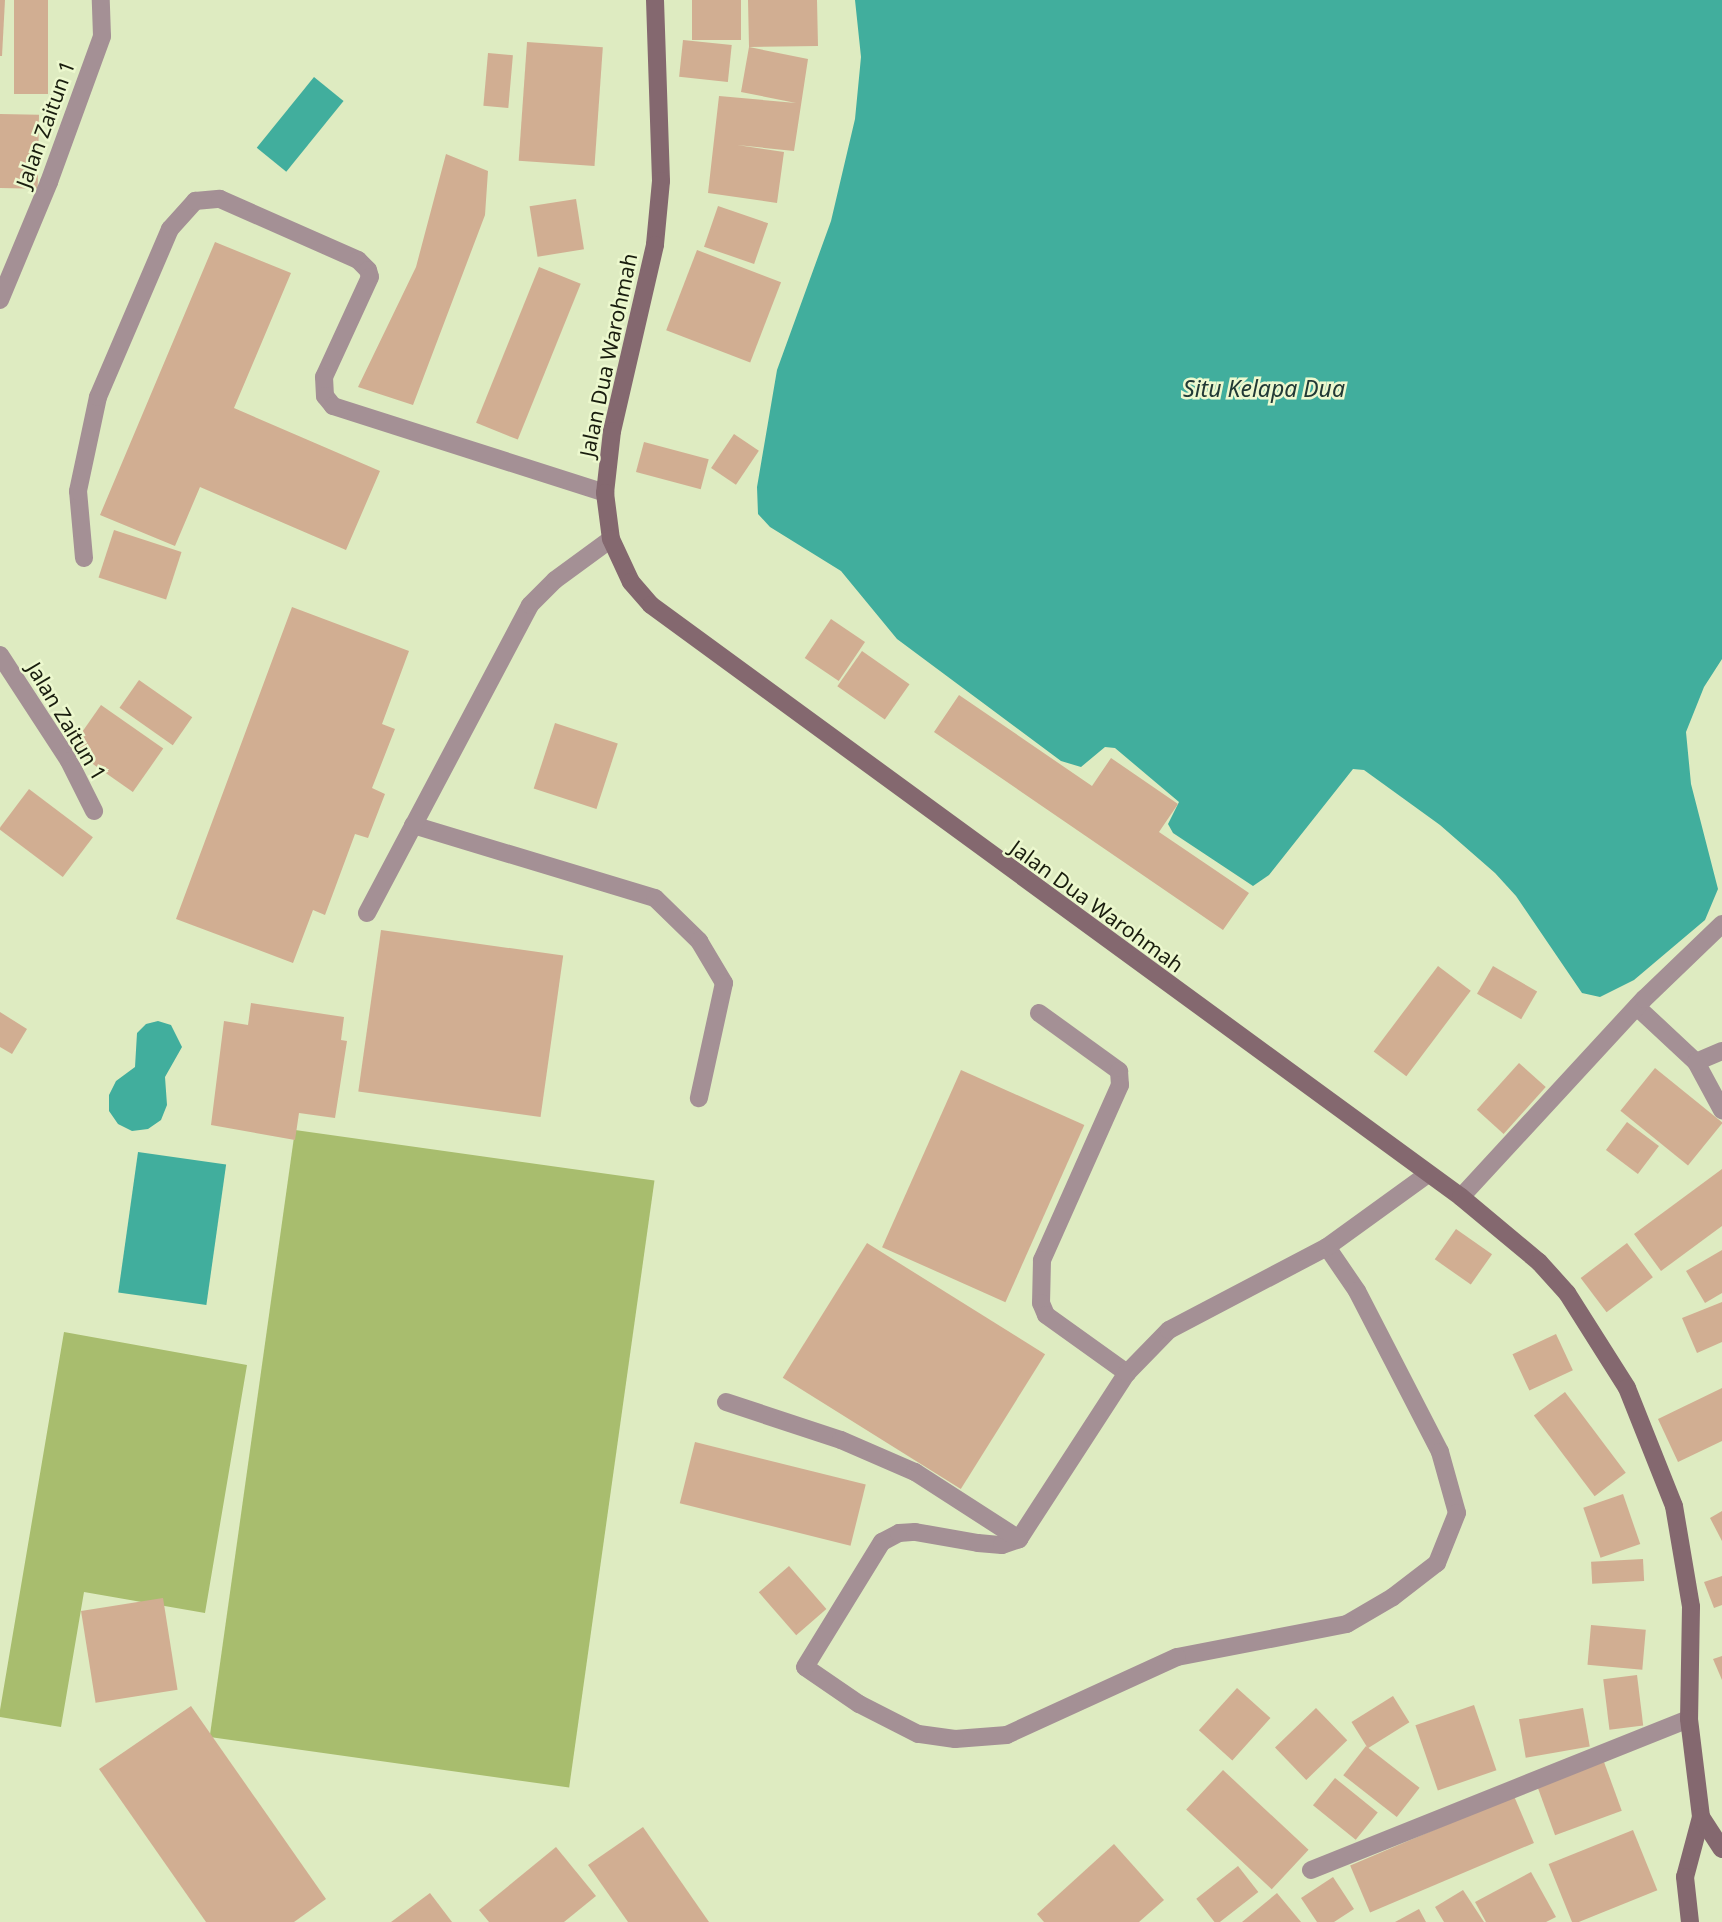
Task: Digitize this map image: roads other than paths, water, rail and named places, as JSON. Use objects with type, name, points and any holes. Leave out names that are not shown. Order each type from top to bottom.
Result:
[{"type":"street","name":"Jalan Zaitun 1","points":[[0,300],[49,182],[102,36],[100,0]]},
{"type":"street","name":"Jalan Dua Warohmah","points":[[655,0],[661,181],[655,245],[612,431],[606,493],[611,539],[631,582],[651,605],[1461,1197],[1539,1262],[1567,1293],[1627,1388],[1674,1506],[1691,1607],[1689,1719],[1701,1817],[1685,1877],[1690,1922]]},
{"type":"street","points":[[84,558],[78,491],[98,397],[170,229],[195,201],[220,199],[358,260],[369,270],[370,277],[324,377],[326,396],[333,406],[606,493]]},
{"type":"street","points":[[367,913],[530,605],[555,580],[611,539]]},
{"type":"street","name":"Jalan Zaitun 1","points":[[0,655],[69,761],[94,811]]},
{"type":"street","points":[[413,825],[655,898],[673,915],[699,941],[724,983],[699,1098]]},
{"type":"street","points":[[1461,1197],[1637,1007],[1722,924]]},
{"type":"street","points":[[1637,1007],[1696,1062],[1722,1110]]},
{"type":"street","points":[[1039,1013],[1119,1071],[1120,1085],[1042,1260],[1041,1303],[1046,1315],[1127,1373]]},
{"type":"street","points":[[1696,1062],[1722,1051]]},
{"type":"street","points":[[1327,1247],[1357,1291],[1440,1452],[1457,1513],[1437,1563],[1393,1597],[1347,1624],[1177,1657],[1007,1735],[955,1739],[918,1734],[859,1704],[805,1667],[881,1542],[899,1533],[915,1532],[1002,1545],[1019,1539],[1127,1373],[1169,1330],[1327,1247],[1428,1174]]},
{"type":"street","points":[[726,1402],[891,1461],[1019,1539]]},
{"type":"street","points":[[1311,1870],[1689,1719]]},
{"type":"street","name":"Jalan Dua Warohmah","points":[[1701,1817],[1722,1849]]},
{"type":"water","name":"Situ Kelapa Dua","points":[[855,0],[1722,0],[1722,659],[1704,687],[1686,732],[1691,784],[1718,889],[1705,920],[1634,980],[1600,997],[1582,993],[1516,896],[1495,873],[1440,825],[1364,770],[1353,769],[1269,875],[1253,886],[1173,833],[1168,824],[1179,802],[1115,748],[1105,747],[1081,767],[1061,761],[897,639],[841,571],[770,527],[758,514],[757,487],[777,370],[831,221],[855,119],[861,57]]},
{"type":"water","points":[[314,77],[344,101],[286,172],[257,148]]},
{"type":"water","points":[[158,1021],[171,1025],[182,1047],[165,1077],[167,1105],[161,1120],[148,1129],[132,1131],[118,1124],[109,1111],[109,1095],[116,1081],[135,1067],[137,1033],[146,1024]]},
{"type":"water","points":[[138,1152],[226,1164],[206,1305],[118,1293]]}]
